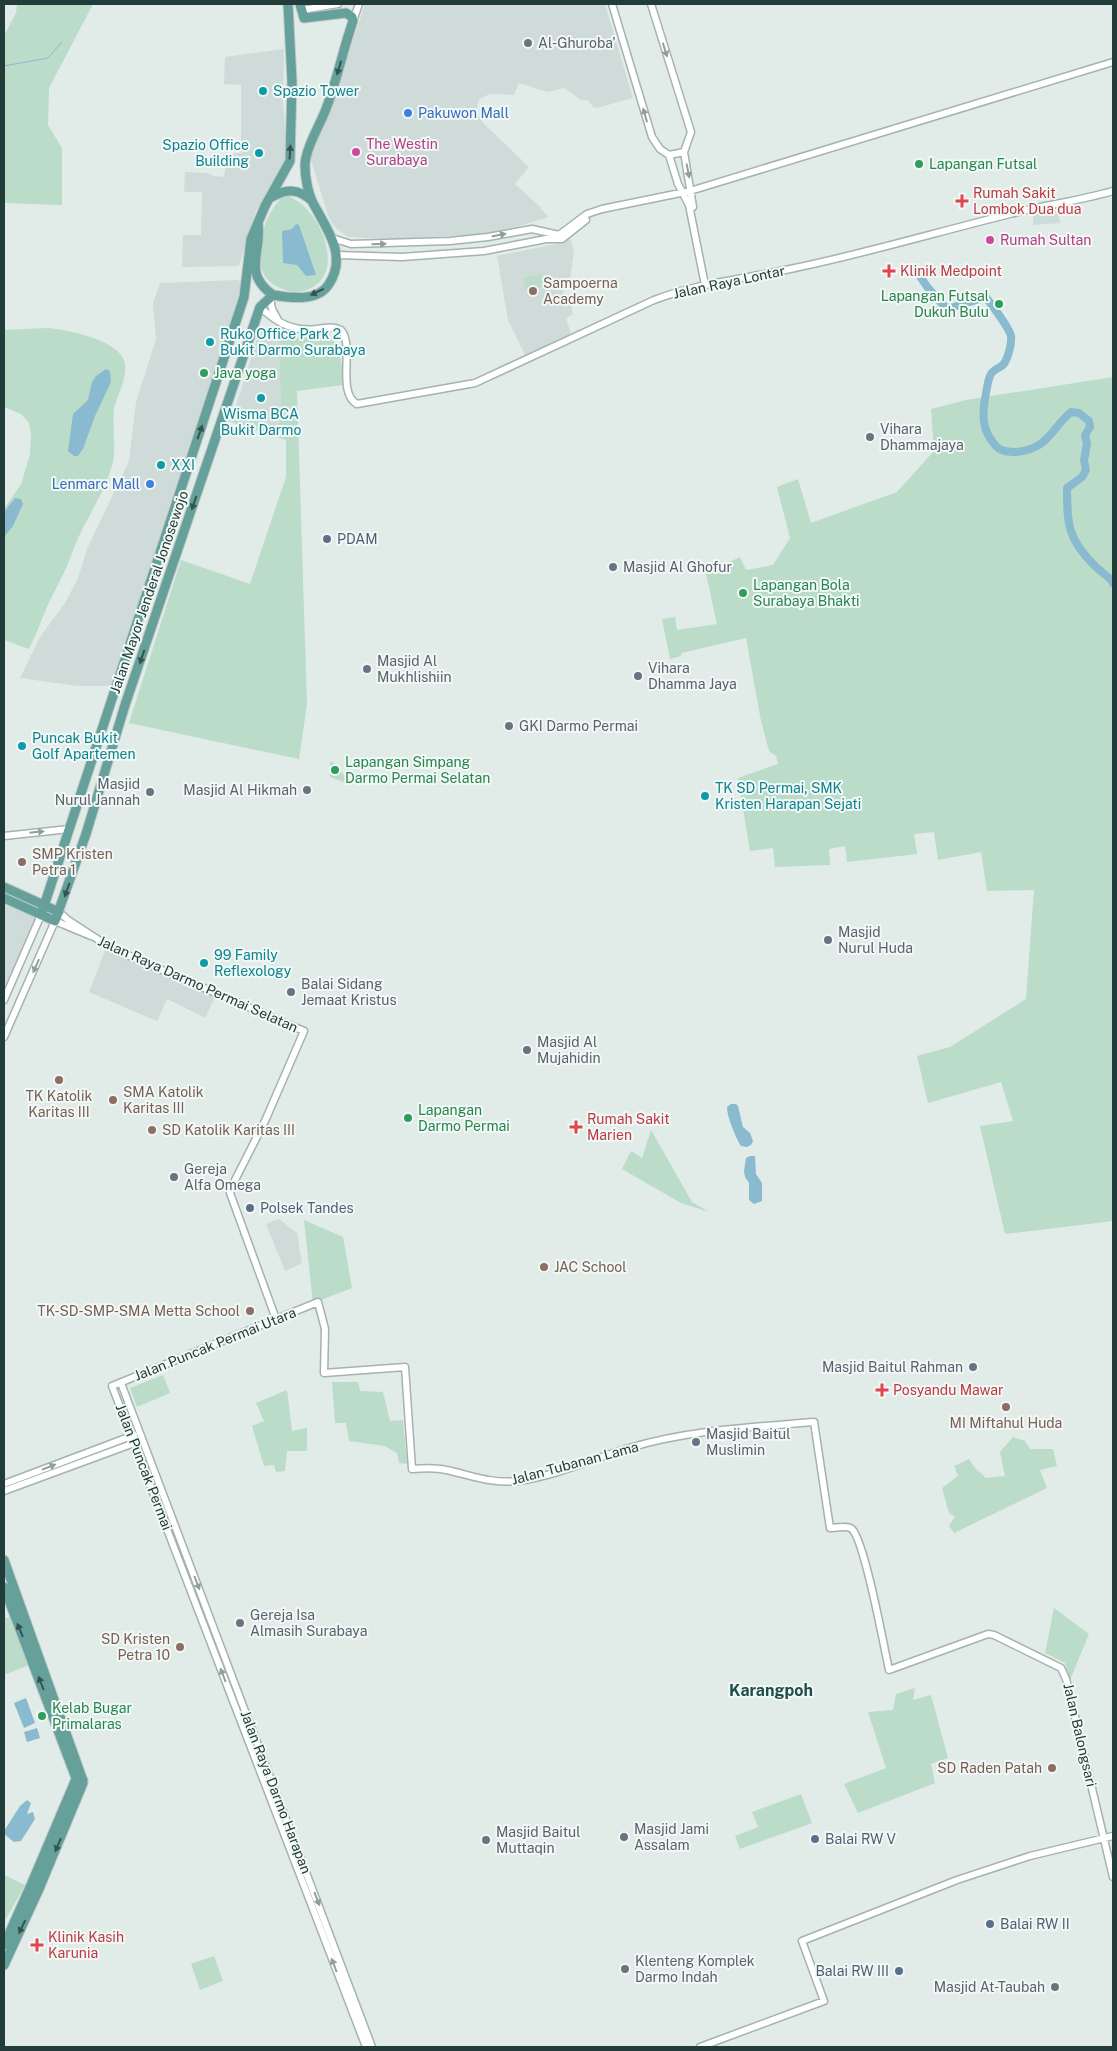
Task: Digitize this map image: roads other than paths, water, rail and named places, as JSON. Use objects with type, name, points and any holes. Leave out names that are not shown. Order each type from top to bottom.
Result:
[{"type":"main road","points":[[288,4],[300,6],[304,18],[346,13],[352,17],[353,21],[327,107],[306,160],[305,167],[312,202]]},
{"type":"main road","name":"Jalan Mayor Jenderal Jonosewojo","points":[[41,915],[244,297],[250,239],[287,169],[291,152],[292,81],[288,4]]},
{"type":"main road","points":[[258,222],[260,234],[255,272],[265,289],[272,296],[305,298],[323,291],[333,278],[337,255],[332,238],[312,202],[304,194],[293,190],[282,191],[272,197]]},
{"type":"main road","name":"Jalan Mayor Jenderal Jonosewojo","points":[[55,921],[86,834],[133,683],[260,307],[272,296]]},
{"type":"main road","points":[[233,331],[243,328],[250,336]]},
{"type":"main road","points":[[187,472],[195,478],[202,478]]},
{"type":"main road","points":[[167,530],[171,528],[179,529],[182,537]]},
{"type":"main road","points":[[119,678],[125,686],[133,683]]},
{"type":"main road","points":[[108,711],[116,710],[122,718]]},
{"type":"main road","points":[[4,887],[59,912]]},
{"type":"main road","points":[[4,898],[55,921]]},
{"type":"main road","points":[[4,1560],[79,1780],[4,1965]]},
{"type":"main road","points":[[4,1587],[79,1780]]},
{"type":"main road","points":[[4,1945],[35,1887]]},
{"type":"street","points":[[300,6],[338,4]]},
{"type":"street","points":[[353,21],[360,4]]},
{"type":"street","points":[[612,4],[652,137],[660,150],[669,156],[678,184],[686,192]]},
{"type":"street","points":[[651,4],[691,132],[684,152],[690,179],[686,192],[707,284]]},
{"type":"street","points":[[332,238],[342,242],[357,244],[450,242],[532,229],[560,235],[587,214],[661,196],[686,192],[1113,62]]},
{"type":"street","points":[[669,156],[684,152]]},
{"type":"street","points":[[661,196],[678,184]]},
{"type":"street","name":"Jalan Raya Lontar","points":[[280,323],[303,330],[333,328],[340,330],[345,337],[348,390],[351,399],[357,404],[475,383],[654,300],[707,284],[790,269],[895,245],[1013,213],[1090,198],[1113,191]]},
{"type":"street","points":[[337,255],[402,257],[484,252],[546,239],[562,239],[592,213]]},
{"type":"street","points":[[450,242],[453,254]]},
{"type":"street","points":[[357,244],[357,255]]},
{"type":"street","points":[[272,296],[275,316],[280,323]]},
{"type":"street","points":[[260,307],[280,323]]},
{"type":"street","points":[[4,836],[69,829]]},
{"type":"street","name":"Jalan Raya Darmo Permai Selatan","points":[[59,912],[90,933],[91,936]]},
{"type":"street","points":[[4,1000],[41,915]]},
{"type":"street","points":[[4,1038],[55,921]]},
{"type":"street","name":"Jalan Raya Darmo Permai Selatan","points":[[55,921],[91,936],[111,948],[304,1031],[266,1120],[232,1186],[230,1194],[276,1319]]},
{"type":"street","name":"Jalan Puncak Permai Utara","points":[[112,1386],[318,1302]]},
{"type":"street","name":"Jalan Tubanan Lama","points":[[318,1302],[325,1329],[324,1374],[405,1367],[412,1469],[445,1469],[494,1482],[519,1481],[591,1462],[629,1448],[657,1442],[748,1428],[814,1422],[830,1528],[847,1527],[854,1532],[865,1561],[889,1670]]},
{"type":"street","name":"Jalan Puncak Permai","points":[[121,1383],[180,1537]]},
{"type":"street","name":"Jalan Puncak Permai","points":[[112,1386],[175,1548]]},
{"type":"street","points":[[4,1484],[140,1433]]},
{"type":"street","points":[[4,1491],[142,1440]]},
{"type":"street","name":"Jalan Raya Darmo Harapan","points":[[180,1537],[372,2047]]},
{"type":"street","name":"Jalan Raya Darmo Harapan","points":[[175,1548],[366,2047]]},
{"type":"street","name":"Jalan Balongsari","points":[[889,1670],[988,1634],[1061,1668],[1066,1679],[1104,1839]]},
{"type":"street","points":[[700,2047],[824,2001],[802,1941],[951,1882],[1030,1856],[1113,1836]]},
{"type":"street","points":[[1104,1839],[1113,1877]]},
{"type":"water","points":[[296,224],[299,225],[316,275],[306,276],[297,265],[283,263],[282,231],[292,229]]},
{"type":"water","points":[[106,369],[110,371],[111,382],[95,416],[83,449],[78,456],[74,456],[68,451],[73,414],[88,400],[92,382],[96,376]]},
{"type":"water","points":[[15,498],[21,499],[23,504],[13,526],[4,537],[4,512]]},
{"type":"water","points":[[731,1104],[738,1106],[743,1127],[750,1133],[753,1141],[747,1147],[741,1146],[732,1127],[727,1107]]},
{"type":"water","points":[[755,1156],[756,1174],[762,1183],[762,1201],[754,1204],[749,1200],[749,1183],[744,1171],[746,1158]]},
{"type":"water","points":[[26,1698],[35,1723],[24,1728],[14,1703]]},
{"type":"water","points":[[37,1728],[40,1738],[27,1742],[24,1732]]},
{"type":"water","points":[[27,1800],[31,1803],[27,1814],[33,1812],[35,1819],[21,1841],[14,1842],[4,1834],[4,1831],[20,1806]]},
{"type":"waterway","points":[[4,66],[48,58],[62,42]]},
{"type":"waterway","points":[[915,269],[928,288],[947,309],[986,297],[1011,336],[1005,362],[993,371],[990,376],[984,408],[985,428],[991,440],[998,448],[1017,452],[1036,447],[1071,412],[1079,413],[1089,421],[1090,427],[1085,435],[1087,443],[1084,461],[1086,470],[1082,477],[1067,488],[1069,522],[1071,531],[1080,548],[1113,583]]},
{"type":"place","name":"Al-Ghuroba'","points":[[528,43]]},
{"type":"place","name":"Spazio Tower","points":[[263,91]]},
{"type":"place","name":"Pakuwon Mall","points":[[408,113]]},
{"type":"place","name":"The Westin Surabaya","points":[[356,152]]},
{"type":"place","name":"Spazio Office Building","points":[[259,153]]},
{"type":"place","name":"Lapangan Futsal","points":[[919,164]]},
{"type":"place","name":"Rumah Sakit Lombok Dua dua","points":[[962,201]]},
{"type":"place","name":"Rumah Sultan","points":[[990,240]]},
{"type":"place","name":"Klinik Medpoint","points":[[889,271]]},
{"type":"place","name":"Sampoerna Academy","points":[[533,291]]},
{"type":"place","name":"Lapangan Futsal Dukuh Bulu","points":[[999,304]]},
{"type":"place","name":"Ruko Office Park 2 Bukit Darmo Surabaya","points":[[210,342]]},
{"type":"place","name":"Java yoga","points":[[204,373]]},
{"type":"place","name":"Wisma BCA Bukit Darmo","points":[[261,398]]},
{"type":"place","name":"Vihara Dhammajaya","points":[[870,437]]},
{"type":"place","name":"XXI","points":[[161,465]]},
{"type":"place","name":"Lenmarc Mall","points":[[150,484]]},
{"type":"place","name":"PDAM","points":[[327,539]]},
{"type":"place","name":"Masjid Al Ghofur","points":[[613,567]]},
{"type":"place","name":"Lapangan Bola Surabaya Bhakti","points":[[743,593]]},
{"type":"place","name":"Masjid Al Mukhlishiin","points":[[367,669]]},
{"type":"place","name":"Vihara Dhamma Jaya","points":[[638,676]]},
{"type":"place","name":"GKI Darmo Permai","points":[[509,726]]},
{"type":"place","name":"Puncak Bukit Golf Apartemen","points":[[22,746]]},
{"type":"place","name":"Lapangan Simpang Darmo Permai Selatan","points":[[335,770]]},
{"type":"place","name":"Masjid Al Hikmah","points":[[307,790]]},
{"type":"place","name":"Masjid Nurul Jannah","points":[[150,792]]},
{"type":"place","name":"TK SD Permai, SMK Kristen Harapan Sejati","points":[[705,796]]},
{"type":"place","name":"SMP Kristen Petra 1","points":[[22,862]]},
{"type":"place","name":"Masjid Nurul Huda","points":[[828,940]]},
{"type":"place","name":"99 Family Reflexology","points":[[204,963]]},
{"type":"place","name":"Balai Sidang Jemaat Kristus","points":[[291,992]]},
{"type":"place","name":"Masjid Al Mujahidin","points":[[527,1050]]},
{"type":"place","name":"TK Katolik Karitas III","points":[[59,1080]]},
{"type":"place","name":"SMA Katolik Karitas III","points":[[113,1100]]},
{"type":"place","name":"Lapangan Darmo Permai","points":[[408,1118]]},
{"type":"place","name":"Rumah Sakit Marien","points":[[576,1127]]},
{"type":"place","name":"SD Katolik Karitas III","points":[[152,1130]]},
{"type":"place","name":"Gereja Alfa Omega","points":[[174,1177]]},
{"type":"place","name":"Polsek Tandes","points":[[250,1208]]},
{"type":"place","name":"JAC School","points":[[544,1267]]},
{"type":"place","name":"TK-SD-SMP-SMA Metta School","points":[[250,1311]]},
{"type":"place","name":"Masjid Baitul Rahman","points":[[973,1367]]},
{"type":"place","name":"Posyandu Mawar","points":[[882,1390]]},
{"type":"place","name":"MI Miftahul Huda","points":[[1006,1407]]},
{"type":"place","name":"Masjid Baitul Muslimin","points":[[696,1442]]},
{"type":"place","name":"Gereja Isa Almasih Surabaya","points":[[240,1623]]},
{"type":"place","name":"SD Kristen Petra 10","points":[[180,1647]]},
{"type":"place","name":"Kelab Bugar Primalaras","points":[[42,1716]]},
{"type":"place","name":"SD Raden Patah","points":[[1052,1768]]},
{"type":"place","name":"Masjid Jami Assalam","points":[[624,1837]]},
{"type":"place","name":"Balai RW V","points":[[815,1839]]},
{"type":"place","name":"Masjid Baitul Muttaqin","points":[[486,1840]]},
{"type":"place","name":"Balai RW II","points":[[990,1924]]},
{"type":"place","name":"Klinik Kasih Karunia","points":[[37,1945]]},
{"type":"place","name":"Klenteng Komplek Darmo Indah","points":[[625,1969]]},
{"type":"place","name":"Balai RW III","points":[[899,1971]]},
{"type":"place","name":"Masjid At-Taubah","points":[[1055,1987]]},
{"type":"district","name":"Karangpoh","points":[[771,1690]]}]
